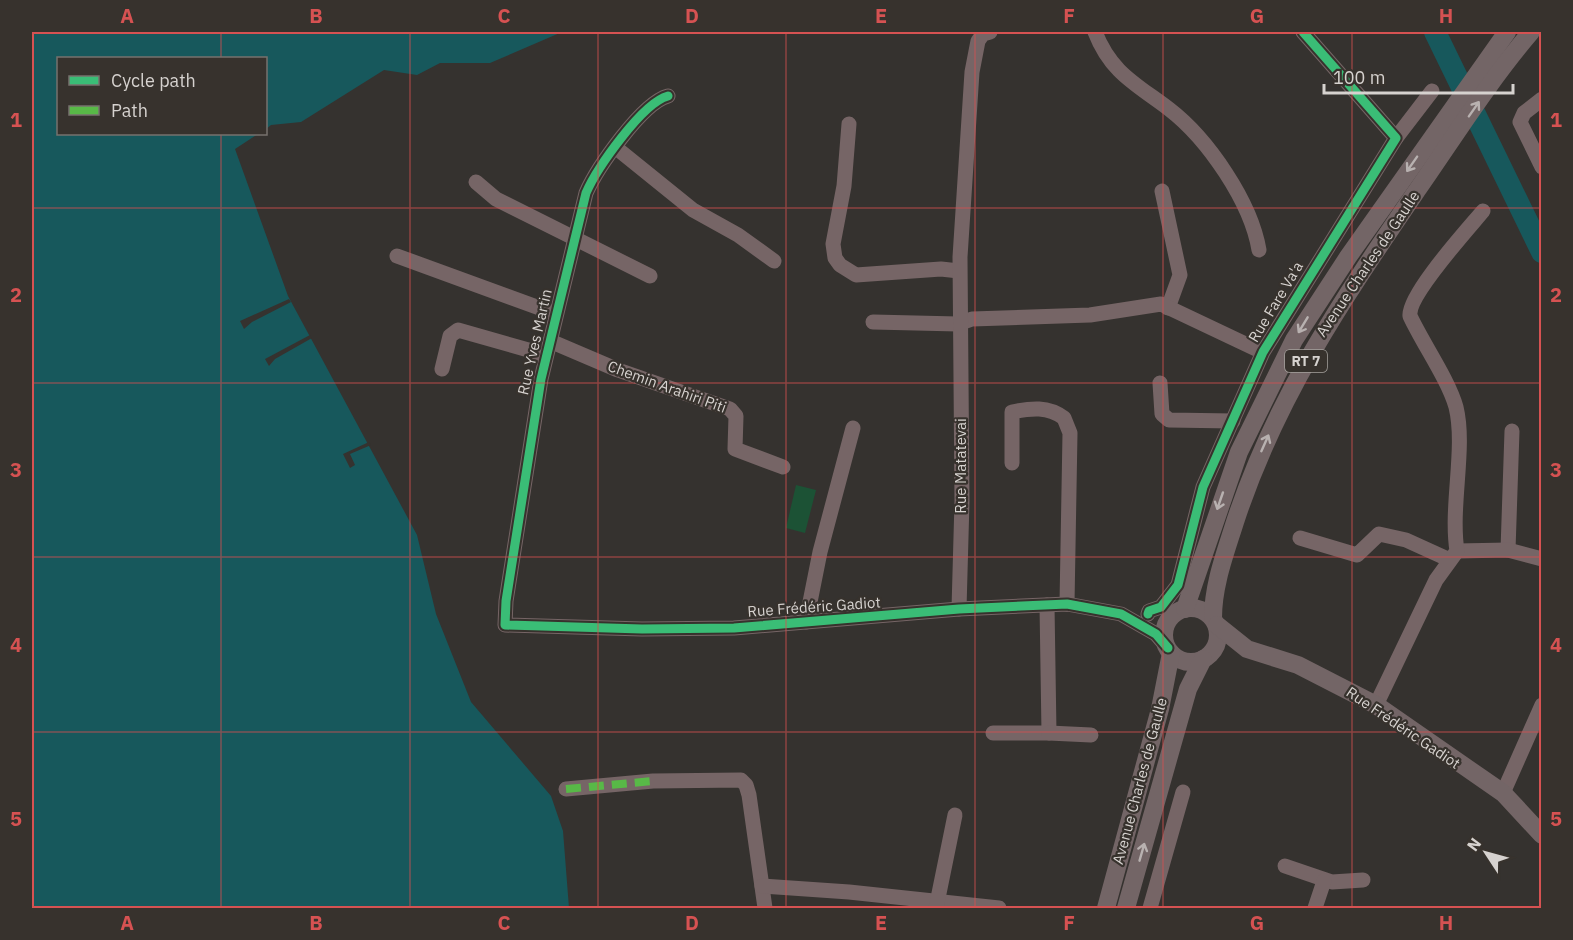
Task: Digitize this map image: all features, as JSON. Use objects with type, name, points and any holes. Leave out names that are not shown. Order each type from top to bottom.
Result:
[{"type":"main road","name":"Avenue Charles de Gaulle","points":[[1180,611],[1230,473],[1282,362],[1335,276],[1445,116],[1507,32]]},
{"type":"main road","name":"Avenue Charles de Gaulle","points":[[1215,622],[1213,594],[1239,510],[1286,398],[1321,333],[1348,291],[1489,87],[1531,32]]},
{"type":"main road","points":[[1180,611],[1202,610],[1215,622]]},
{"type":"main road","name":"RT 7","points":[[1169,651],[1165,629],[1180,611]]},
{"type":"main road","name":"RT 7","points":[[1207,656],[1217,642],[1215,622]]},
{"type":"main road","name":"Rue Frédéric Gadiot","points":[[1215,622],[1247,649],[1298,665],[1376,705],[1503,793],[1542,835]]},
{"type":"main road","name":"Rue Frédéric Gadiot","points":[[1207,656],[1247,649]]},
{"type":"main road","name":"Avenue Charles de Gaulle","points":[[1106,909],[1161,709],[1169,651]]},
{"type":"main road","points":[[1169,651],[1182,661],[1207,656]]},
{"type":"main road","name":"Avenue Charles de Gaulle","points":[[1126,909],[1188,689],[1207,656]]},
{"type":"street","name":"Rue Matatevai","points":[[958,609],[962,501],[959,271],[972,72],[978,41],[983,34],[990,32]]},
{"type":"street","points":[[1095,32],[1118,71],[1170,110],[1195,133],[1248,211],[1256,230],[1259,250]]},
{"type":"street","points":[[1303,32],[1396,138]]},
{"type":"street","name":"Rue Fare Va'a","points":[[1148,614],[1149,611],[1161,607],[1178,585],[1203,487],[1263,352],[1396,138],[1432,91]]},
{"type":"street","name":"Rue Yves Martin","points":[[508,626],[505,625],[504,616],[535,409],[586,194],[599,166],[657,100],[668,96]]},
{"type":"street","points":[[1542,99],[1524,113],[1520,122],[1542,167]]},
{"type":"street","points":[[849,124],[844,186],[833,244],[840,265],[856,275],[940,269],[959,271]]},
{"type":"street","points":[[615,147],[693,210],[738,235],[774,261]]},
{"type":"street","points":[[476,182],[496,199],[650,276]]},
{"type":"street","points":[[1162,191],[1180,275],[1168,308]]},
{"type":"street","points":[[1376,705],[1436,580],[1454,556],[1458,442],[1455,406],[1409,311],[1412,301],[1427,280],[1483,211]]},
{"type":"street","points":[[397,256],[556,314]]},
{"type":"street","points":[[873,322],[958,324],[972,320],[1090,315],[1153,304],[1168,308],[1256,349]]},
{"type":"street","points":[[442,369],[450,336],[458,330],[548,348]]},
{"type":"street","name":"Chemin Arahiri Piti","points":[[548,348],[730,409],[736,416],[735,449],[783,467]]},
{"type":"street","points":[[1160,383],[1162,414],[1169,420],[1233,421]]},
{"type":"street","points":[[1012,463],[1012,412],[1030,408],[1055,411],[1064,417],[1070,433],[1067,604]]},
{"type":"street","points":[[806,622],[820,552],[853,428]]},
{"type":"street","points":[[1508,550],[1512,431]]},
{"type":"street","points":[[1300,538],[1357,555],[1379,534],[1406,540],[1454,556],[1508,550],[1542,559]]},
{"type":"street","name":"Rue Frédéric Gadiot","points":[[508,626],[642,629],[734,628],[958,609],[1067,604],[1121,614],[1180,611]]},
{"type":"street","points":[[1047,605],[1048,733]]},
{"type":"street","name":"Rue Frédéric Gadiot","points":[[1121,614],[1156,634],[1169,651]]},
{"type":"street","points":[[1503,793],[1542,705]]},
{"type":"street","points":[[993,733],[1091,735]]},
{"type":"street","points":[[566,789],[653,782],[738,780],[746,785],[765,909]]},
{"type":"street","points":[[1150,909],[1183,792]]},
{"type":"street","points":[[937,905],[955,815]]},
{"type":"street","points":[[1285,866],[1324,881],[1363,880]]},
{"type":"street","points":[[1315,909],[1324,881]]},
{"type":"street","points":[[762,886],[937,905],[999,909]]},
{"type":"green space","points":[[796,485],[816,490],[805,533],[786,528]]},
{"type":"water","points":[[32,32],[562,32],[490,63],[440,63],[417,75],[384,70],[301,122],[271,125],[267,128],[267,57],[57,57],[57,135],[256,135],[235,149],[288,296],[417,535],[436,614],[471,702],[551,796],[563,831],[569,908],[32,908]]},
{"type":"pier","points":[[289,299],[291,302],[252,322],[244,329],[240,321]]},
{"type":"pier","points":[[310,335],[312,338],[275,359],[269,366],[265,359]]},
{"type":"pier","points":[[369,442],[371,445],[350,454],[355,465],[350,468],[343,454]]},
{"type":"waterway","points":[[1435,32],[1542,252]]},
{"type":"marked path","points":[[566,789],[653,781]]},
{"type":"cycle path","points":[[1148,614],[1149,611],[1161,607],[1178,585],[1203,487],[1263,352],[1396,138],[1303,32]]},
{"type":"cycle path","points":[[668,96],[657,101],[621,138],[586,193],[541,379],[506,601],[505,625],[642,629],[734,628],[959,609],[1067,604],[1121,614],[1156,634],[1168,648]]}]
